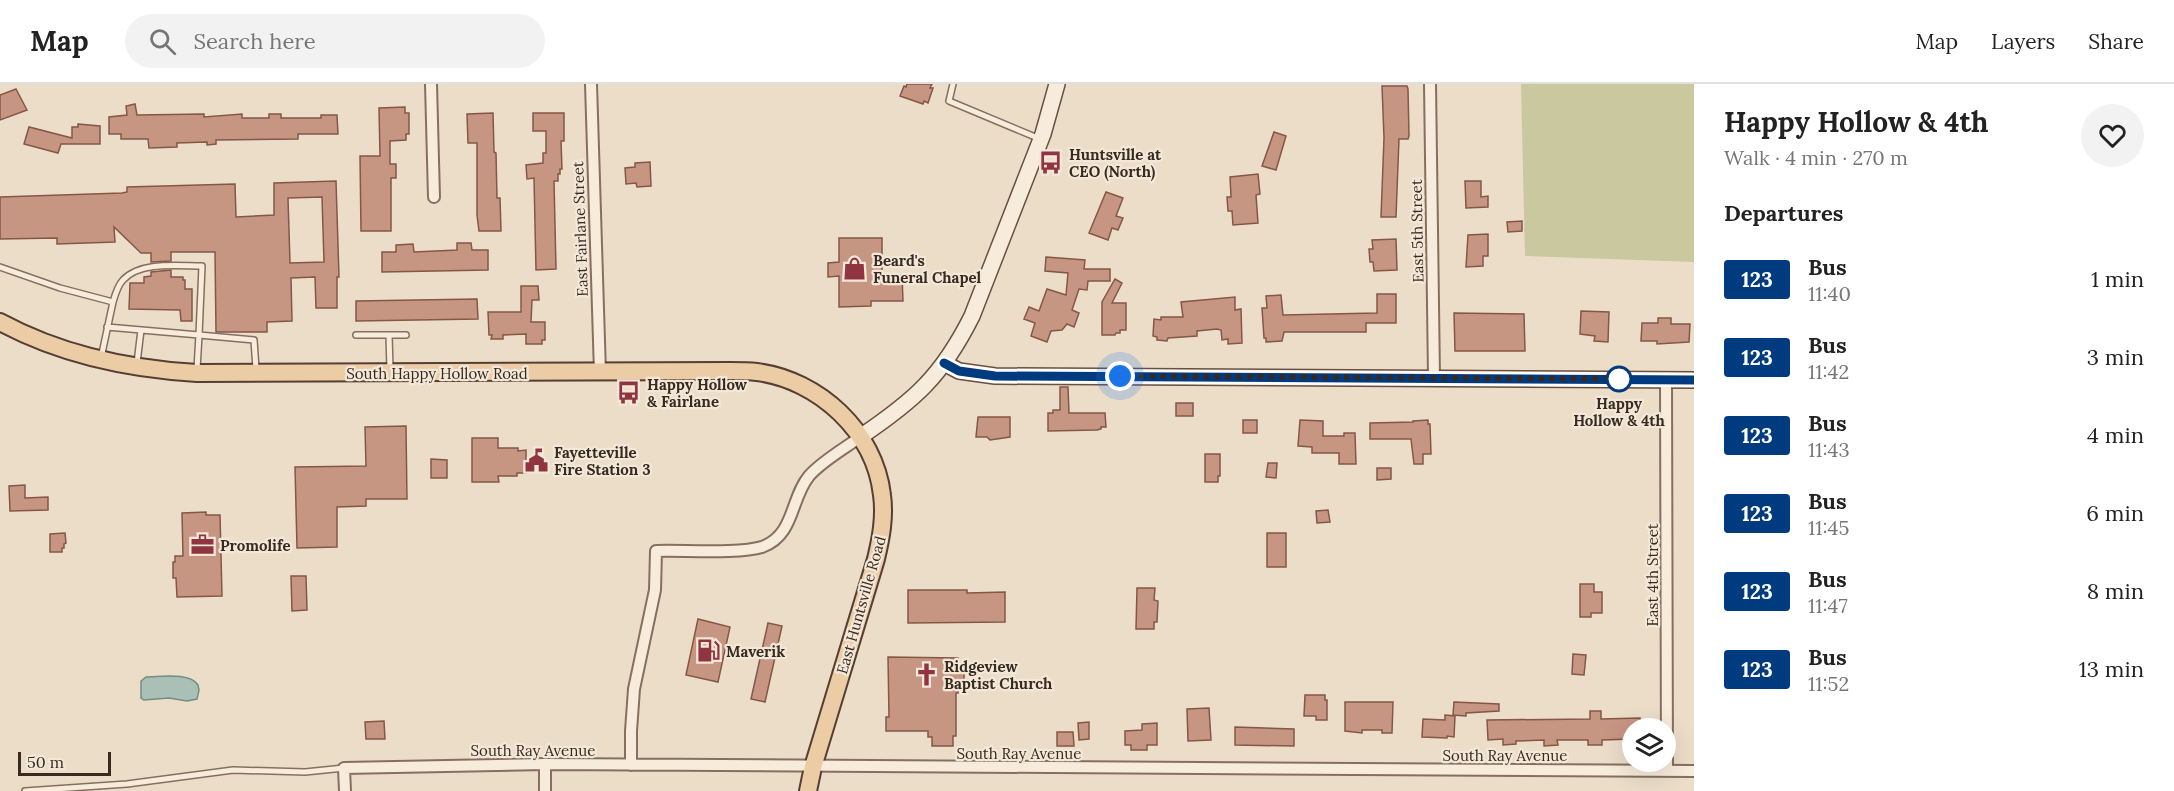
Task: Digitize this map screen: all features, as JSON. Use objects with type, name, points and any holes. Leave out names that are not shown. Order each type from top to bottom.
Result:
[{"type":"main road","name":"South Happy Hollow Road","points":[[0,322],[48,344],[101,360],[137,368],[196,374],[758,372],[810,389],[845,417],[861,437]]},
{"type":"main road","name":"East Huntsville Road","points":[[808,791],[813,767],[882,533],[882,494],[876,468],[861,437]]},
{"type":"street","points":[[431,84],[434,197]]},
{"type":"street","name":"East Fairlane Street","points":[[591,84],[600,372]]},
{"type":"street","points":[[631,765],[633,700],[655,590],[656,550],[740,550],[762,546],[780,536],[788,525],[809,477],[908,404],[925,388],[959,343],[972,316],[1041,139],[1057,84]]},
{"type":"street","name":"East 5th Street","points":[[1430,84],[1434,377]]},
{"type":"street","points":[[944,363],[959,371],[995,376],[1694,380]]},
{"type":"street","name":"East 4th Street","points":[[1666,380],[1667,718]]},
{"type":"street","points":[[545,764],[545,791]]},
{"type":"street","name":"South Ray Avenue","points":[[344,768],[545,764],[1622,770]]},
{"type":"street","points":[[344,768],[345,791]]},
{"type":"street","name":"South Ray Avenue","points":[[1676,770],[1694,771]]},
{"type":"lane","points":[[954,84],[949,101],[1041,139]]},
{"type":"lane","points":[[101,360],[112,302],[122,280],[146,268],[202,266],[196,374]]},
{"type":"lane","points":[[0,267],[60,288],[112,302]]},
{"type":"lane","points":[[107,327],[254,340],[256,373]]},
{"type":"lane","points":[[137,368],[141,330]]},
{"type":"lane","points":[[356,335],[406,335]]},
{"type":"lane","points":[[389,335],[390,373]]},
{"type":"lane","points":[[25,791],[127,783],[233,770],[305,772],[344,768]]},
{"type":"green space","points":[[1521,84],[1694,84],[1694,262],[1525,256]]},
{"type":"shaded area","points":[[146,677],[188,678],[198,685],[197,699],[187,701],[169,698],[144,700],[141,698],[141,681]]},
{"type":"building","points":[[907,84],[932,84],[930,88],[933,88],[928,103],[924,101],[923,104],[900,96]]},
{"type":"building","points":[[1382,86],[1407,86],[1408,89],[1409,136],[1408,139],[1399,139],[1396,217],[1381,217],[1384,138]]},
{"type":"building","points":[[16,89],[27,110],[0,120],[0,95]]},
{"type":"building","points":[[135,104],[137,115],[204,114],[204,117],[242,114],[242,118],[269,118],[269,114],[281,114],[281,118],[321,118],[321,115],[337,115],[338,134],[298,134],[298,139],[216,140],[216,144],[177,143],[177,147],[149,148],[148,139],[121,139],[121,134],[109,134],[109,117],[127,115],[126,106]]},
{"type":"building","points":[[405,107],[405,113],[409,113],[409,134],[406,134],[406,140],[390,141],[390,164],[396,164],[396,178],[391,178],[391,231],[361,231],[360,156],[380,156],[379,108]]},
{"type":"building","points":[[493,113],[501,231],[479,231],[477,143],[468,143],[467,114]]},
{"type":"building","points":[[533,113],[564,113],[564,141],[561,141],[562,169],[558,174],[558,181],[554,181],[556,269],[536,270],[534,178],[527,179],[526,165],[543,163],[543,153],[546,153],[546,131],[533,131]]},
{"type":"building","points":[[78,124],[100,126],[100,144],[61,144],[58,153],[24,144],[29,127],[72,138],[72,127],[78,127]]},
{"type":"building","points":[[1274,132],[1286,136],[1276,170],[1262,166]]},
{"type":"building","points":[[650,162],[651,186],[637,187],[636,183],[626,184],[625,168],[635,167],[635,163]]},
{"type":"building","points":[[1258,174],[1260,194],[1256,195],[1258,223],[1233,225],[1232,211],[1228,211],[1227,197],[1231,197],[1230,177]]},
{"type":"building","points":[[336,181],[339,277],[337,277],[337,308],[316,308],[315,277],[291,278],[292,321],[267,322],[267,332],[216,332],[215,252],[171,252],[171,261],[151,262],[151,253],[141,253],[114,227],[115,242],[57,244],[57,238],[0,239],[0,197],[122,193],[127,192],[127,187],[235,184],[236,217],[274,215],[274,183]],"holes":[[[322,197],[324,262],[290,263],[288,198]]]},
{"type":"building","points":[[1465,181],[1481,181],[1481,197],[1488,196],[1488,207],[1466,208]]},
{"type":"building","points":[[1106,192],[1123,198],[1116,216],[1123,218],[1118,230],[1112,228],[1108,240],[1089,233]]},
{"type":"building","points":[[1522,221],[1522,231],[1508,232],[1507,222]]},
{"type":"building","points":[[1488,234],[1488,256],[1483,256],[1483,266],[1466,267],[1468,235]]},
{"type":"building","name":"Beard's Funeral Chapel","points":[[839,238],[882,238],[882,275],[902,275],[903,301],[871,301],[871,306],[839,307],[839,276],[828,277],[828,263],[839,262]]},
{"type":"building","points":[[1396,239],[1397,270],[1374,271],[1373,262],[1370,262],[1369,249],[1373,249],[1372,240]]},
{"type":"building","points":[[457,243],[471,243],[472,250],[488,250],[488,270],[382,272],[382,252],[396,252],[396,245],[413,244],[414,252],[457,250]]},
{"type":"building","points":[[1046,257],[1085,260],[1084,269],[1110,269],[1110,281],[1088,281],[1087,290],[1079,289],[1072,310],[1079,313],[1074,327],[1067,324],[1062,330],[1051,331],[1047,342],[1031,336],[1035,323],[1024,319],[1029,307],[1039,311],[1047,289],[1066,295],[1068,273],[1045,271]]},
{"type":"building","points":[[171,270],[171,277],[183,277],[185,289],[192,289],[192,321],[181,321],[180,310],[129,309],[130,283],[144,283],[144,277],[151,276],[151,272]]},
{"type":"building","points":[[1115,279],[1122,283],[1112,303],[1126,303],[1126,330],[1120,330],[1120,333],[1115,335],[1102,335],[1102,302]]},
{"type":"building","points":[[521,286],[538,286],[539,300],[532,300],[531,322],[545,322],[545,340],[542,340],[542,344],[526,344],[526,334],[503,335],[503,339],[491,339],[492,335],[489,335],[488,312],[521,312]]},
{"type":"building","points":[[1377,294],[1396,294],[1396,323],[1366,323],[1366,332],[1284,332],[1282,341],[1266,342],[1264,338],[1262,308],[1267,308],[1266,296],[1281,295],[1283,315],[1377,313]]},
{"type":"building","points":[[1235,297],[1235,310],[1241,309],[1242,343],[1228,344],[1228,339],[1222,340],[1221,330],[1217,329],[1197,331],[1197,336],[1168,338],[1167,341],[1157,340],[1157,337],[1153,336],[1154,319],[1183,317],[1181,302]]},
{"type":"building","points":[[477,299],[478,319],[356,321],[356,301]]},
{"type":"building","points":[[1581,311],[1609,312],[1608,342],[1594,341],[1595,336],[1580,334]]},
{"type":"building","points":[[1454,313],[1524,314],[1525,351],[1455,351]]},
{"type":"building","points":[[1658,318],[1671,318],[1671,324],[1690,324],[1689,342],[1657,344],[1657,341],[1641,341],[1642,323],[1658,323]]},
{"type":"building","points":[[1060,387],[1068,387],[1069,413],[1105,413],[1106,427],[1097,430],[1048,431],[1048,413],[1060,410]]},
{"type":"building","points":[[1176,403],[1193,403],[1193,416],[1176,416]]},
{"type":"building","points":[[978,417],[1010,417],[1010,437],[990,440],[987,437],[976,437]]},
{"type":"building","points":[[1243,420],[1257,420],[1257,433],[1243,433]]},
{"type":"building","points":[[1300,420],[1323,421],[1323,436],[1344,436],[1344,433],[1355,433],[1356,464],[1339,464],[1339,453],[1312,453],[1312,447],[1298,446]]},
{"type":"building","points":[[1428,420],[1431,454],[1423,454],[1423,464],[1414,464],[1411,439],[1370,439],[1370,423]]},
{"type":"building","points":[[406,426],[407,499],[366,499],[366,506],[337,507],[337,547],[297,548],[295,467],[366,466],[365,427]]},
{"type":"building","points":[[472,438],[498,438],[498,448],[526,450],[526,473],[517,473],[517,476],[498,476],[499,482],[472,482]]},
{"type":"building","points":[[1205,454],[1220,454],[1218,482],[1205,482]]},
{"type":"building","points":[[431,459],[447,460],[447,478],[431,478]]},
{"type":"building","points":[[1268,463],[1277,463],[1276,478],[1266,477]]},
{"type":"building","points":[[1377,468],[1391,468],[1391,479],[1377,480]]},
{"type":"building","points":[[25,485],[25,498],[48,497],[48,510],[10,511],[9,486]]},
{"type":"building","points":[[1328,510],[1330,522],[1317,523],[1316,511]]},
{"type":"building","name":"Promolife","points":[[206,512],[206,515],[220,515],[222,596],[177,597],[176,578],[173,578],[173,562],[175,562],[175,556],[183,556],[182,513]]},
{"type":"building","points":[[65,533],[66,543],[62,552],[50,552],[50,534]]},
{"type":"building","points":[[1267,533],[1286,533],[1286,567],[1267,567]]},
{"type":"building","points":[[291,576],[306,576],[307,610],[292,611]]},
{"type":"building","points":[[1580,584],[1594,584],[1594,592],[1602,592],[1602,613],[1591,613],[1591,617],[1580,617]]},
{"type":"building","points":[[1137,588],[1155,588],[1154,600],[1158,601],[1157,622],[1154,622],[1154,629],[1136,629]]},
{"type":"building","points":[[908,590],[1005,592],[1005,622],[908,623]]},
{"type":"building","name":"Maverik","points":[[698,619],[730,627],[718,682],[686,675]]},
{"type":"building","points":[[768,623],[782,626],[765,702],[751,699]]},
{"type":"building","points":[[1573,654],[1586,655],[1584,675],[1572,674]]},
{"type":"building","points":[[888,657],[958,658],[958,670],[964,670],[964,681],[958,681],[956,736],[953,736],[953,746],[932,746],[932,737],[928,737],[928,731],[886,731],[886,717],[889,717]]},
{"type":"building","points":[[1305,695],[1325,695],[1327,720],[1316,720],[1316,716],[1304,716]]},
{"type":"building","points":[[1345,702],[1393,702],[1392,733],[1382,733],[1382,730],[1362,730],[1362,733],[1345,731]]},
{"type":"building","points":[[1454,702],[1499,704],[1499,711],[1466,713],[1466,716],[1453,715]]},
{"type":"building","points":[[1209,708],[1211,740],[1188,741],[1187,709]]},
{"type":"building","points":[[1590,711],[1601,711],[1601,719],[1622,718],[1622,739],[1602,740],[1602,745],[1588,745],[1588,740],[1557,740],[1558,745],[1544,746],[1544,740],[1516,741],[1516,744],[1503,745],[1503,739],[1488,740],[1487,720],[1590,719]]},
{"type":"building","points":[[1445,715],[1455,716],[1454,737],[1422,737],[1423,719],[1445,720]]},
{"type":"building","points":[[384,721],[385,739],[366,739],[365,722]]},
{"type":"building","points":[[1089,722],[1089,739],[1079,740],[1078,723]]},
{"type":"building","points":[[1157,723],[1157,745],[1147,745],[1147,750],[1131,750],[1131,745],[1125,745],[1125,731],[1142,730],[1142,724]]},
{"type":"building","points":[[1235,727],[1294,729],[1294,746],[1235,745]]},
{"type":"building","points":[[1057,732],[1073,732],[1074,746],[1057,746]]},
{"type":"bus line","name":"123","points":[[944,363],[959,371],[995,376],[1694,380]]},
{"type":"place","name":"Huntsville at CEO (North)","points":[[1051,163]]},
{"type":"place","name":"Beard's Funeral Chapel","points":[[855,269]]},
{"type":"place","name":"Happy Hollow & 4th","points":[[1619,379]]},
{"type":"place","name":"Happy Hollow & Fairlane","points":[[629,393]]},
{"type":"place","name":"Fayetteville Fire Station 3","points":[[536,461]]},
{"type":"place","name":"Promolife","points":[[202,545]]},
{"type":"place","name":"Maverik","points":[[708,651]]},
{"type":"place","name":"Ridgeview Baptist Church","points":[[926,675]]},
{"type":"route","points":[[1120,376],[1621,379],[1619,379]]}]
